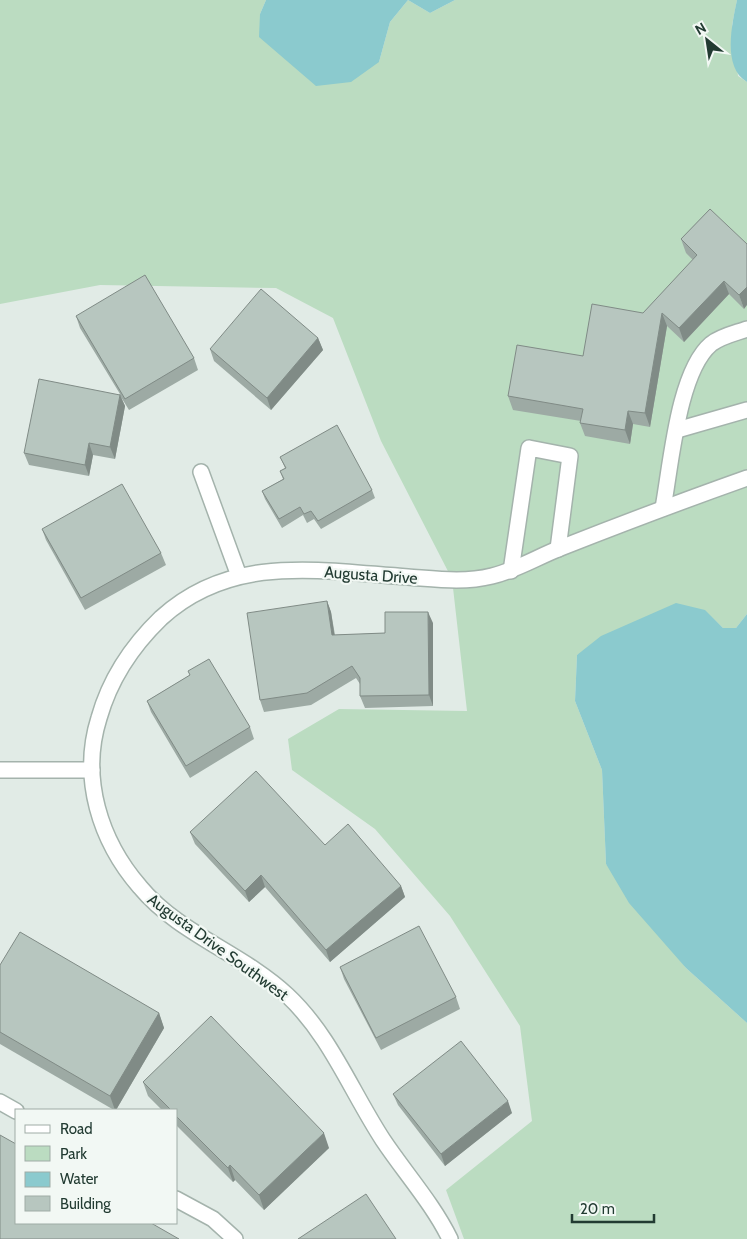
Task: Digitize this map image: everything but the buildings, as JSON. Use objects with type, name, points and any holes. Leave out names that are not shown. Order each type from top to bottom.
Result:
[{"type":"street","points":[[663,508],[686,385],[698,356],[713,342],[747,329]]},
{"type":"street","points":[[677,430],[747,410]]},
{"type":"street","points":[[511,571],[528,448],[570,456],[558,549]]},
{"type":"street","points":[[201,472],[239,576]]},
{"type":"street","name":"Augusta Drive","points":[[92,770],[94,731],[105,698],[123,664],[145,633],[174,607],[210,586],[239,576],[289,569],[454,581],[488,577],[511,571],[558,549],[747,478]]},
{"type":"street","points":[[0,770],[92,770]]},
{"type":"street","name":"Augusta Drive Southwest","points":[[92,770],[96,808],[106,836],[122,865],[142,890],[167,913],[258,972],[286,994],[310,1020],[331,1049],[381,1137],[450,1239]]},
{"type":"street","points":[[0,1102],[15,1110]]},
{"type":"street","points":[[178,1200],[213,1219],[235,1239]]},
{"type":"green space","points":[[0,0],[266,0],[260,14],[379,62],[390,22],[408,0],[430,13],[455,0],[737,0],[732,25],[738,76],[747,82],[747,614],[736,628],[723,628],[704,610],[577,655],[575,701],[602,770],[606,864],[686,968],[747,1023],[747,1239],[464,1239],[446,1190],[532,1121],[520,1026],[450,916],[375,829],[292,770],[288,739],[339,709],[467,711],[452,579],[381,441],[333,318],[276,288],[100,285],[0,304]]},
{"type":"water","points":[[266,0],[408,0],[390,22],[379,62],[351,82],[316,86],[259,37],[260,14]]},
{"type":"water","points":[[408,0],[455,0],[430,13]]},
{"type":"water","points":[[737,0],[747,0],[747,82],[739,75],[734,66],[732,56],[731,33]]},
{"type":"water","points":[[676,603],[705,610],[723,628],[736,628],[747,614],[747,1023],[686,968],[629,903],[606,864],[602,770],[575,701],[577,655],[601,636]]}]
